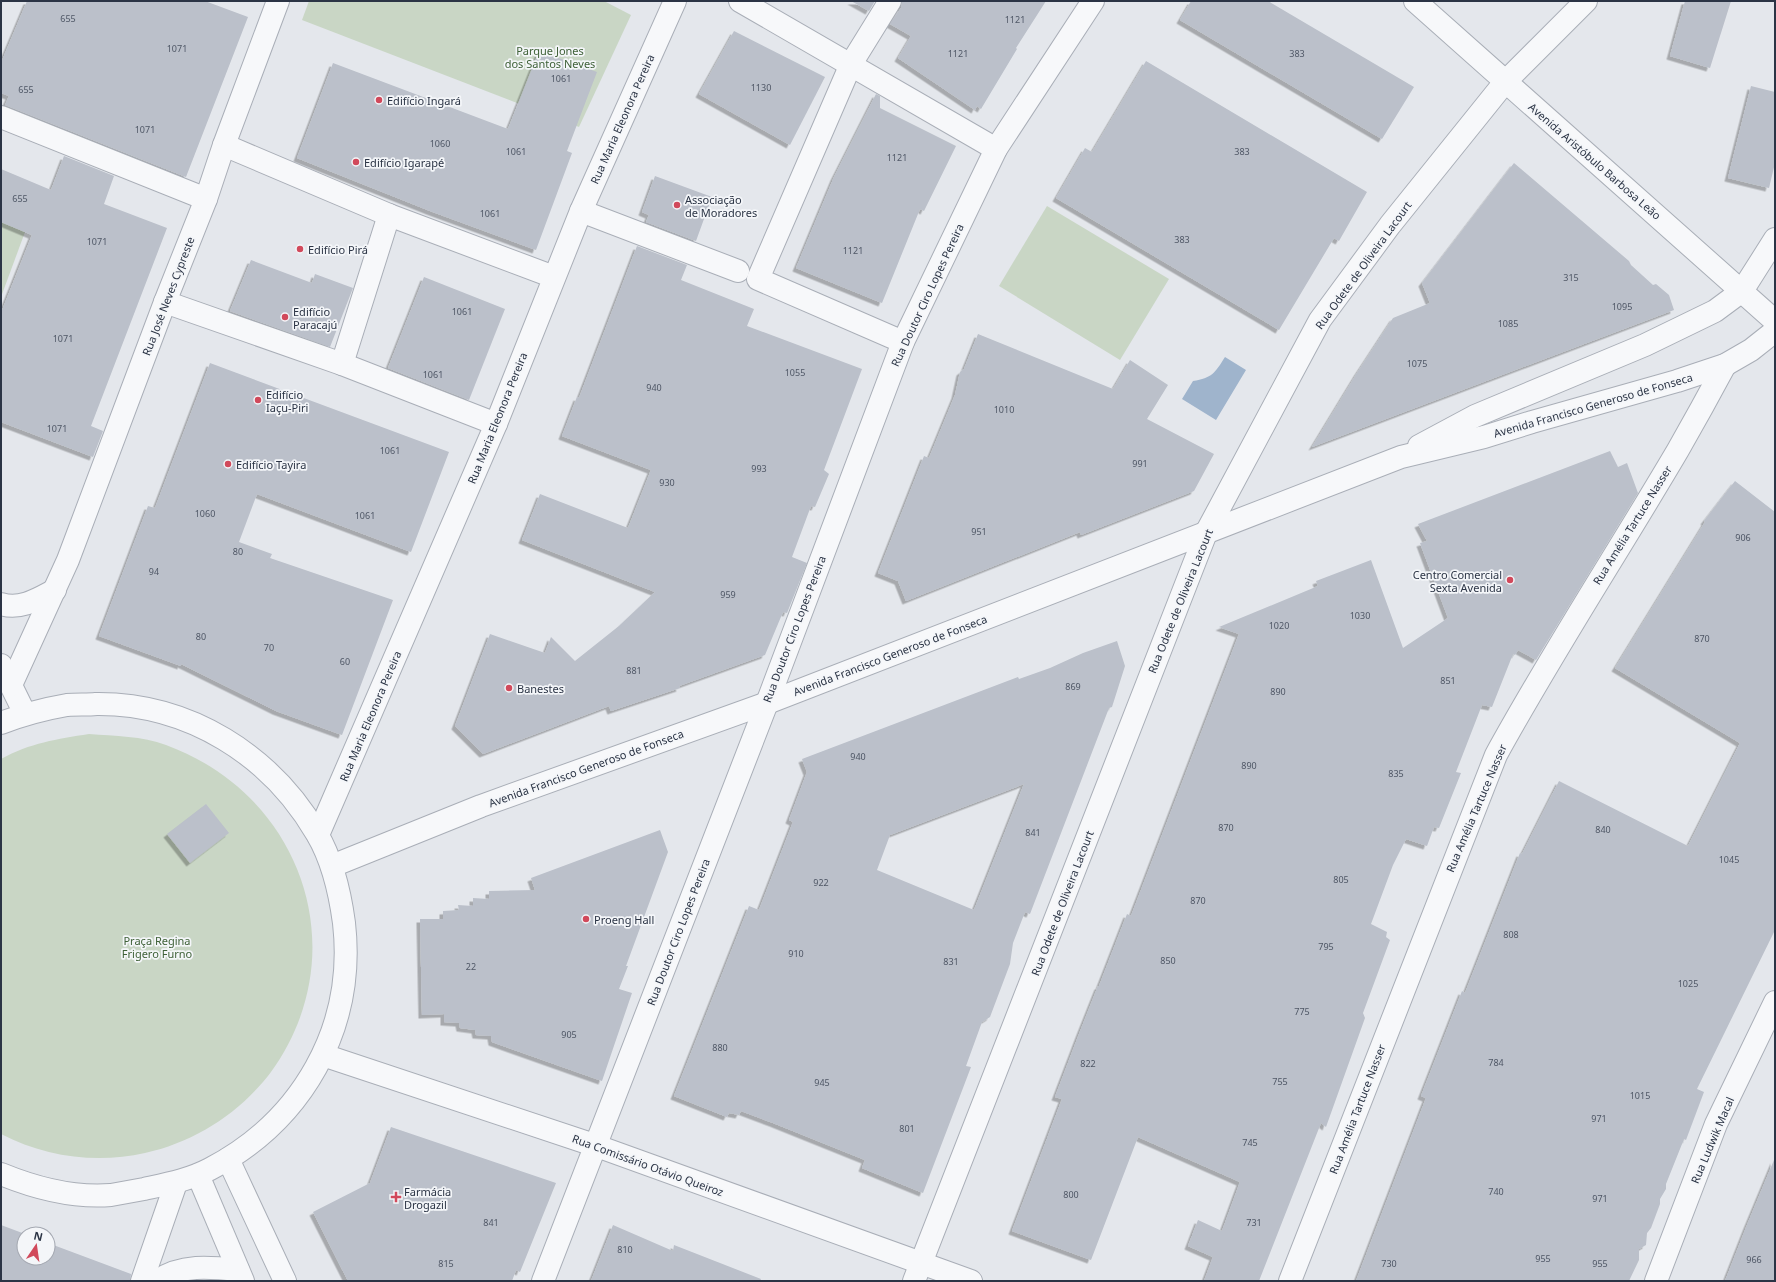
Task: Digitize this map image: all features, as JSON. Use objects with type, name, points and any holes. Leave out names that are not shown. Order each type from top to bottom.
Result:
[{"type":"street","name":"Rua José Neves Cypreste","points":[[11,685],[68,560],[165,302],[206,199],[224,145],[278,1]]},
{"type":"street","name":"Rua Maria Eleonora Pereira","points":[[318,835],[496,424],[581,211],[675,1]]},
{"type":"street","points":[[740,1],[996,149]]},
{"type":"street","points":[[890,1],[851,64],[758,279],[903,342]]},
{"type":"street","name":"Rua Doutor Ciro Lopes Pereira","points":[[543,1281],[594,1145],[767,703],[903,342],[996,149],[1094,1]]},
{"type":"street","name":"Avenida Aristóbulo Barbosa Leão","points":[[1415,1],[1775,321]]},
{"type":"street","name":"Rua Odete de Oliveira Lacourt","points":[[917,1272],[1206,534],[1320,320],[1390,225],[1505,82],[1586,1]]},
{"type":"street","points":[[1,118],[206,199]]},
{"type":"street","points":[[224,145],[389,215],[554,276]]},
{"type":"street","points":[[581,211],[738,271]]},
{"type":"street","points":[[342,364],[389,215]]},
{"type":"street","points":[[1742,291],[1775,239]]},
{"type":"street","name":"Avenida Francisco Generoso de Fonseca","points":[[1401,457],[1438,434],[1475,416],[1645,346],[1694,323],[1719,308],[1742,291]]},
{"type":"street","points":[[165,302],[342,364],[496,424]]},
{"type":"street","name":"Avenida Francisco Generoso de Fonseca","points":[[332,866],[481,806],[767,703],[1206,534],[1401,457],[1484,437],[1677,381],[1725,365],[1751,350],[1775,331]]},
{"type":"street","name":"Rua Amélia Tartuce Nasser","points":[[1290,1281],[1496,755],[1568,629],[1678,450],[1725,365]]},
{"type":"street","points":[[1,604],[23,605],[38,600],[55,590]]},
{"type":"street","points":[[1,665],[25,714]]},
{"type":"street","points":[[1,723],[25,714],[69,705],[119,704],[168,713],[214,732],[255,759],[285,789],[318,835],[332,866],[342,904],[345,935],[344,981],[336,1018],[323,1055],[309,1080],[292,1103],[278,1119],[252,1143],[228,1159],[198,1175],[176,1183],[109,1195],[66,1193],[25,1184],[1,1174]]},
{"type":"street","name":"Rua Ludwik Macal","points":[[1656,1281],[1716,1124],[1775,1002]]},
{"type":"street","name":"Rua Comissário Otávio Queiroz","points":[[323,1055],[594,1145],[917,1272],[971,1281]]},
{"type":"street","points":[[228,1159],[285,1281]]},
{"type":"street","points":[[198,1175],[240,1275]]},
{"type":"street","points":[[142,1281],[176,1183]]},
{"type":"street","points":[[157,1281],[178,1271],[198,1267],[240,1275]]},
{"type":"green space","name":"Parque Jones dos Santos Neves","points":[[309,1],[604,1],[631,15],[579,127],[302,20]]},
{"type":"green space","points":[[1047,206],[1169,279],[1120,360],[999,286]]},
{"type":"green space","points":[[1,222],[25,232],[1,297]]},
{"type":"green space","name":"Praça Regina Frigero Furno","points":[[89,734],[138,738],[166,745],[213,769],[252,800],[282,839],[302,883],[312,929],[310,978],[297,1026],[271,1072],[259,1087],[231,1113],[199,1133],[163,1148],[145,1153],[108,1158],[90,1158],[53,1153],[18,1142],[1,1134],[1,759],[33,745]]},
{"type":"water","points":[[1225,357],[1246,370],[1216,420],[1182,399],[1193,381],[1205,378],[1212,374]]},
{"type":"building","points":[[27,1],[205,1],[248,17],[186,177],[5,105],[9,96],[1,93],[1,63]]},
{"type":"building","points":[[851,1],[875,1],[869,11]]},
{"type":"building","points":[[902,1],[1046,1],[1016,48],[1017,49],[981,109],[977,106],[975,110],[898,58],[911,36],[890,24],[901,8]]},
{"type":"building","points":[[1191,1],[1268,1],[1414,87],[1382,139],[1180,20]]},
{"type":"building","points":[[1685,1],[1731,1],[1710,68],[1670,56]]},
{"type":"building","points":[[734,31],[825,77],[790,145],[699,94]]},
{"type":"building","points":[[539,51],[597,72],[567,151],[572,153],[536,250],[430,211],[297,158],[333,63],[508,129]]},
{"type":"building","points":[[1146,61],[1367,192],[1339,241],[1334,238],[1279,330],[1056,198],[1085,148],[1092,152]]},
{"type":"building","points":[[1751,86],[1775,92],[1775,163],[1769,188],[1728,178]]},
{"type":"building","points":[[876,94],[880,96],[880,108],[956,146],[924,211],[920,209],[882,303],[796,268],[834,177]]},
{"type":"building","points":[[64,156],[114,176],[104,204],[167,228],[91,426],[103,431],[93,457],[1,422],[1,313],[32,235],[1,222],[1,169],[51,190]]},
{"type":"building","points":[[1514,163],[1629,261],[1631,265],[1653,285],[1656,284],[1669,295],[1674,310],[1312,447],[1357,373],[1393,318],[1430,303],[1422,283]]},
{"type":"building","name":"Associação de Moradores","points":[[655,176],[712,197],[696,241],[646,222],[649,215],[642,212]]},
{"type":"building","points":[[637,246],[687,265],[681,280],[754,309],[747,326],[862,369],[824,470],[829,474],[815,507],[811,506],[792,557],[807,563],[787,613],[783,612],[765,655],[679,686],[680,688],[611,711],[609,706],[483,754],[455,726],[490,634],[545,653],[551,637],[575,661],[619,626],[655,592],[522,540],[540,494],[628,528],[651,470],[562,436],[577,397],[579,398]]},
{"type":"building","points":[[251,260],[312,283],[315,274],[353,288],[330,347],[230,311]]},
{"type":"building","points":[[424,277],[505,309],[469,400],[388,368]]},
{"type":"building","points":[[978,334],[1113,389],[1130,360],[1168,385],[1147,419],[1214,454],[1194,491],[1081,535],[1080,532],[906,601],[898,581],[878,573],[924,456],[929,458],[955,395],[960,372],[964,369]]},
{"type":"building","points":[[210,363],[449,452],[411,552],[257,494],[239,542],[272,554],[270,558],[393,600],[342,735],[276,711],[181,664],[181,666],[99,636],[148,506],[155,508]]},
{"type":"building","points":[[1610,451],[1618,467],[1627,463],[1638,493],[1536,660],[1518,650],[1515,655],[1513,654],[1492,707],[1482,705],[1456,772],[1461,773],[1439,828],[1434,827],[1427,846],[1406,839],[1393,865],[1371,924],[1387,932],[1386,937],[1390,940],[1363,1013],[1365,1018],[1326,1127],[1321,1123],[1259,1281],[1204,1281],[1213,1257],[1188,1246],[1198,1220],[1222,1231],[1240,1182],[1138,1137],[1091,1260],[1012,1231],[1062,1099],[1055,1097],[1127,914],[1131,916],[1239,634],[1219,627],[1318,586],[1316,581],[1371,560],[1403,648],[1448,618],[1420,543],[1427,541],[1418,524]]},
{"type":"building","points":[[1735,481],[1775,512],[1775,930],[1697,1089],[1704,1092],[1686,1140],[1684,1139],[1666,1184],[1666,1189],[1660,1199],[1660,1204],[1651,1228],[1647,1233],[1646,1245],[1639,1249],[1639,1260],[1629,1281],[1356,1281],[1426,1098],[1421,1096],[1462,991],[1465,993],[1520,853],[1522,854],[1559,781],[1688,846],[1740,743],[1615,668],[1705,522],[1704,521]]},
{"type":"building","points":[[1117,641],[1125,666],[1112,707],[1109,708],[1030,914],[1025,912],[1013,943],[1010,964],[990,1017],[982,1022],[966,1066],[971,1067],[923,1193],[862,1168],[865,1160],[773,1123],[741,1111],[739,1115],[729,1113],[727,1117],[674,1096],[749,906],[759,910],[793,822],[789,820],[807,772],[802,759],[1018,677],[1019,679],[1050,668],[1083,653]],"holes":[[[1024,784],[974,910],[877,870],[890,835]]]},
{"type":"building","points":[[206,804],[229,833],[190,863],[167,834]]},
{"type":"building","points":[[660,830],[668,852],[619,989],[632,993],[602,1081],[492,1042],[491,1036],[476,1035],[475,1030],[460,1028],[459,1023],[444,1022],[444,1014],[422,1015],[420,919],[443,919],[443,911],[459,910],[458,905],[473,906],[473,898],[489,899],[489,891],[535,890],[531,878]]},
{"type":"building","points":[[391,1127],[556,1183],[520,1272],[516,1270],[512,1281],[348,1281],[313,1212],[370,1183]]},
{"type":"building","points":[[1774,1160],[1775,1281],[1725,1281],[1747,1225]]},
{"type":"building","points":[[1,1225],[16,1231],[16,1266],[56,1266],[56,1246],[131,1274],[130,1281],[1,1281]]},
{"type":"building","points":[[613,1225],[673,1251],[674,1245],[761,1279],[760,1281],[591,1281]]},
{"type":"place","name":"Edifício Ingará","points":[[379,100]]},
{"type":"place","name":"Edifício Igarapé","points":[[356,162]]},
{"type":"place","name":"Associação de Moradores","points":[[677,205]]},
{"type":"place","name":"Edifício Pirá","points":[[300,249]]},
{"type":"place","name":"Edifício Paracajú","points":[[285,317]]},
{"type":"place","name":"Edifício Iaçu-Piri","points":[[258,400]]},
{"type":"place","name":"Edifício Tayira","points":[[228,464]]},
{"type":"place","name":"Centro Comercial Sexta Avenida","points":[[1510,580]]},
{"type":"place","name":"Banestes","points":[[509,688]]},
{"type":"place","name":"Proeng Hall","points":[[586,919]]},
{"type":"place","name":"Farmácia Drogazil","points":[[396,1197]]}]
